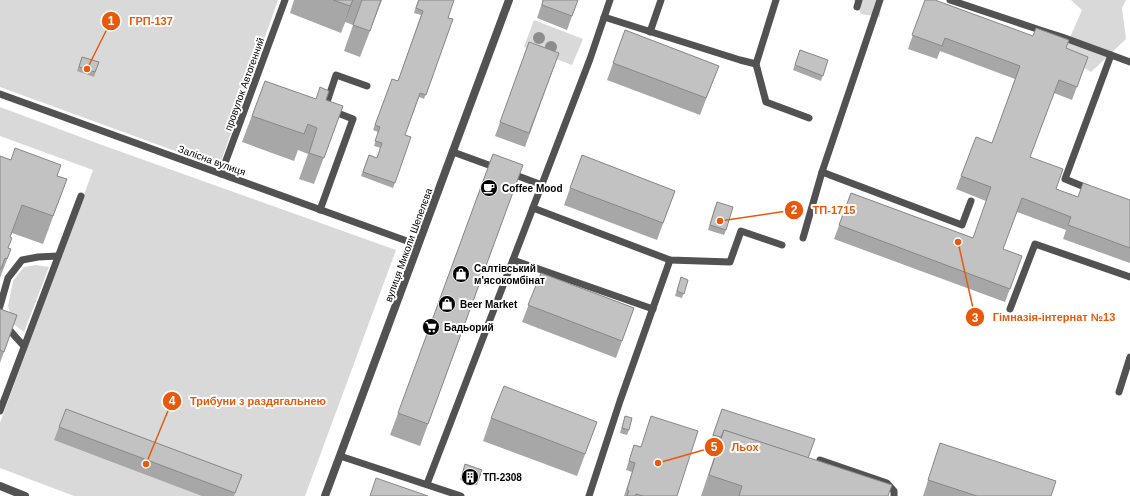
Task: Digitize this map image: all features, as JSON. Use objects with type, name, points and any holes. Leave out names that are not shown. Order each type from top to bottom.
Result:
[{"type":"street","name":"вулиця Миколи Шепелєва","points":[[326,496],[509,0]]},
{"type":"street","points":[[0,486],[25,496]]},
{"type":"lane","name":"провулок Автогенний","points":[[221,174],[285,0]]},
{"type":"lane","points":[[427,484],[590,59],[610,0]]},
{"type":"lane","points":[[650,32],[661,0]]},
{"type":"lane","points":[[776,0],[756,64],[766,102],[809,118]]},
{"type":"lane","points":[[802,238],[822,172],[880,0]]},
{"type":"lane","points":[[950,0],[1062,37],[1130,62]]},
{"type":"lane","points":[[604,17],[756,64]]},
{"type":"lane","points":[[1087,188],[1065,179],[1111,55]]},
{"type":"lane","points":[[320,210],[353,119],[325,108],[336,75],[366,86]]},
{"type":"lane","name":"Залісна вулиця","points":[[0,94],[418,245]]},
{"type":"lane","points":[[453,152],[542,185]]},
{"type":"lane","points":[[822,172],[962,225],[971,201]]},
{"type":"lane","points":[[0,410],[81,196]]},
{"type":"lane","points":[[533,208],[670,260],[730,262],[741,231],[782,245]]},
{"type":"lane","points":[[1010,309],[1035,244],[1130,277]]},
{"type":"lane","points":[[0,306],[8,278],[22,260],[38,257],[58,256]]},
{"type":"lane","points":[[513,260],[653,309]]},
{"type":"lane","points":[[590,496],[620,401],[670,260]]},
{"type":"lane","points":[[0,311],[2,319],[10,332],[24,346]]},
{"type":"lane","points":[[1119,392],[1130,357]]},
{"type":"lane","points":[[340,456],[462,496]]},
{"type":"lane","points":[[820,460],[887,483],[894,491],[894,496]]},
{"type":"shaded area","points":[[0,0],[278,0],[219,167],[0,87]]},
{"type":"shaded area","points":[[854,0],[881,0],[880,17],[861,14]]},
{"type":"shaded area","points":[[1071,0],[1126,0],[1122,8],[1126,39],[1091,72],[1068,58],[1067,44],[1082,10]]},
{"type":"shaded area","points":[[534,20],[583,39],[572,65],[524,47]]},
{"type":"shaded area","points":[[0,107],[396,250],[305,496],[74,496],[0,468],[0,423],[93,170],[0,136]]},
{"type":"shaded area","points":[[36,265],[49,267],[24,332],[12,323],[8,306],[13,281],[24,267]]},
{"type":"building","points":[[333,0],[353,0],[350,6]]},
{"type":"building","points":[[362,0],[381,0],[370,31],[353,25]]},
{"type":"building","points":[[419,0],[454,0],[448,18],[453,19],[426,95],[420,93],[405,135],[411,137],[395,183],[363,172],[369,155],[377,158],[382,143],[375,141],[380,127],[375,125],[392,79],[398,81],[423,11],[416,8]]},
{"type":"building","points":[[543,0],[578,0],[572,16],[542,5]]},
{"type":"building","points":[[925,0],[935,0],[1033,36],[1036,28],[1069,40],[1066,48],[1088,57],[1077,87],[1059,80],[1030,157],[1063,169],[1056,189],[1078,197],[1083,183],[1130,200],[1130,248],[1068,225],[1071,217],[1022,198],[1003,249],[1022,256],[1010,289],[839,225],[851,193],[973,238],[991,187],[961,176],[976,137],[992,143],[1020,66],[945,38],[942,46],[912,35]]},
{"type":"building","points":[[625,30],[719,66],[706,98],[613,63]]},
{"type":"building","points":[[529,42],[559,53],[529,133],[500,122]]},
{"type":"building","points":[[800,50],[828,60],[823,76],[795,65]]},
{"type":"building","points":[[82,57],[99,62],[95,72],[79,67]]},
{"type":"building","points":[[265,81],[316,99],[320,87],[329,91],[326,100],[343,106],[324,158],[309,153],[317,128],[308,124],[304,134],[252,116]]},
{"type":"building","points":[[15,148],[61,165],[57,176],[67,179],[53,216],[22,205],[10,237],[12,238],[8,248],[11,249],[7,259],[5,258],[0,269],[0,156],[11,160]]},
{"type":"building","points":[[493,154],[523,165],[428,424],[398,413]]},
{"type":"building","points":[[582,155],[675,191],[663,223],[570,188]]},
{"type":"building","points":[[717,202],[733,207],[726,230],[710,225]]},
{"type":"building","points":[[541,273],[634,308],[622,341],[528,305]]},
{"type":"building","points":[[681,277],[688,280],[684,294],[677,291]]},
{"type":"building","points":[[0,309],[17,315],[4,352],[0,350]]},
{"type":"building","points":[[504,386],[597,422],[585,454],[491,418]]},
{"type":"building","points":[[66,409],[242,475],[235,493],[59,427]]},
{"type":"building","points":[[722,409],[815,439],[808,458],[724,430],[721,437],[713,435]]},
{"type":"building","points":[[625,416],[632,418],[629,430],[622,428]]},
{"type":"building","points":[[651,416],[698,431],[677,496],[643,496],[636,494],[635,496],[627,496],[629,491],[627,490],[635,463],[629,461],[634,445],[641,447]]},
{"type":"building","points":[[724,430],[892,485],[888,496],[739,496],[742,486],[709,475]]},
{"type":"building","points":[[940,443],[1056,481],[1051,496],[977,496],[928,480]]},
{"type":"building","points":[[465,464],[482,470],[478,481],[462,475]]},
{"type":"building","points":[[376,478],[428,496],[370,496]]},
{"type":"place","name":"ГРП-137","points":[[87,69]]},
{"type":"place","name":"Coffee Mood","points":[[489,188]]},
{"type":"place","name":"ТП-1715","points":[[720,221]]},
{"type":"place","name":"Гімназія-інтернат №13","points":[[958,242]]},
{"type":"place","name":"Салтівський м'ясокомбінат","points":[[461,274]]},
{"type":"place","name":"Beer Market","points":[[447,304]]},
{"type":"place","name":"Бадьорий","points":[[431,327]]},
{"type":"place","name":"Льох","points":[[658,463]]},
{"type":"place","name":"Трибуни з раздягальнею","points":[[146,464]]},
{"type":"place","name":"ТП-2308","points":[[470,477]]}]
